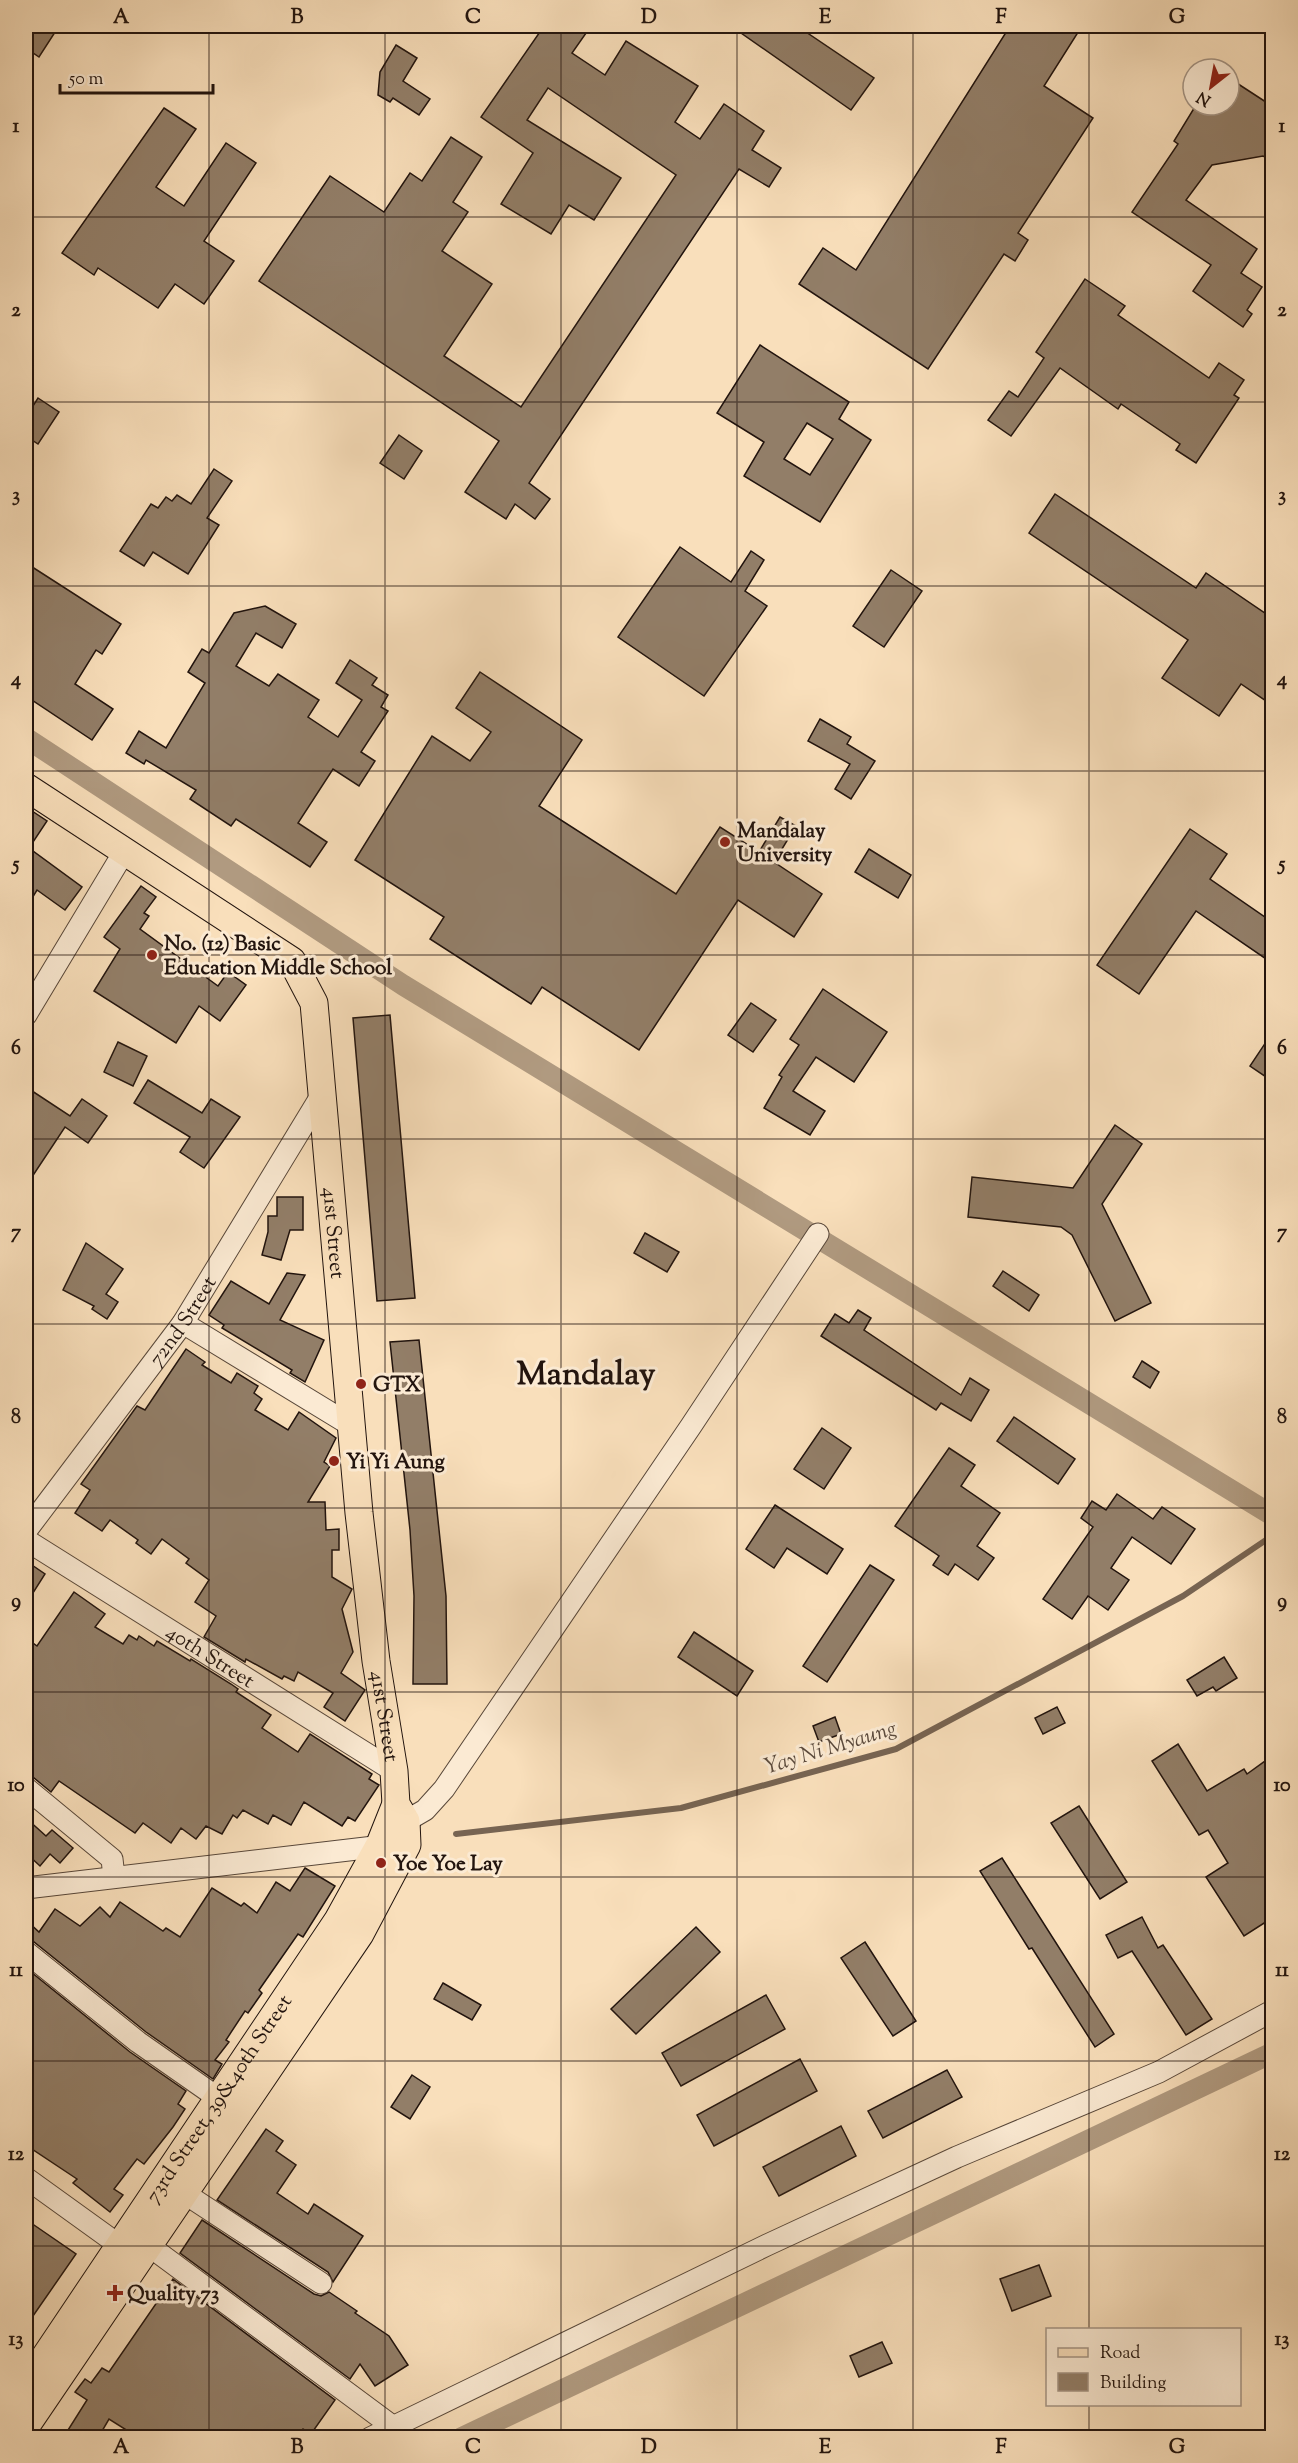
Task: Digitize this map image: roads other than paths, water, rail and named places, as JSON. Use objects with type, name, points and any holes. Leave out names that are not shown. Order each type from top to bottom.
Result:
[{"type":"main road","name":"41st Street","points":[[26,787],[292,961],[314,1003],[352,1426],[376,1661],[394,1771],[397,1828]]},
{"type":"main road","name":"73rd Street, 39&40th Street","points":[[26,2426],[32,2390],[135,2250],[228,2106],[349,1927],[397,1828]]},
{"type":"main road","name":"73rd Street, 39&40th Street","points":[[135,2250],[184,2193],[228,2106]]},
{"type":"street","points":[[26,1015],[124,852]]},
{"type":"street","name":"72nd Street","points":[[26,1531],[183,1323],[321,1096]]},
{"type":"street","points":[[26,1888],[114,1877],[397,1828],[424,1810],[444,1789],[814,1241]]},
{"type":"street","points":[[183,1323],[352,1426]]},
{"type":"street","name":"40th Street","points":[[26,1540],[394,1771]]},
{"type":"street","points":[[26,1788],[112,1859],[114,1877]]},
{"type":"street","points":[[26,1952],[138,2042],[228,2106]]},
{"type":"street","points":[[370,2438],[767,2245],[957,2157],[1160,2072],[1272,2011]]},
{"type":"street","points":[[26,2178],[392,2426]]},
{"type":"street","points":[[184,2193],[321,2283]]},
{"type":"waterway","points":[[26,738],[403,985],[1272,1515]]},
{"type":"waterway","name":"Yay Ni Myaung","points":[[456,1834],[681,1808],[896,1749],[1183,1596],[1272,1536]]},
{"type":"waterway","points":[[461,2438],[1272,2053]]},
{"type":"place","name":"Mandalay University","points":[[725,842]]},
{"type":"place","name":"No. (12) Basic Education Middle School","points":[[152,955]]},
{"type":"place","name":"GTX","points":[[361,1384]]},
{"type":"place","name":"Yi Yi Aung","points":[[334,1461]]},
{"type":"place","name":"Yoe Yoe Lay","points":[[381,1863]]},
{"type":"place","name":"Quality 73","points":[[115,2293]]},
{"type":"district","name":"Mandalay","points":[[586,1372]]}]
